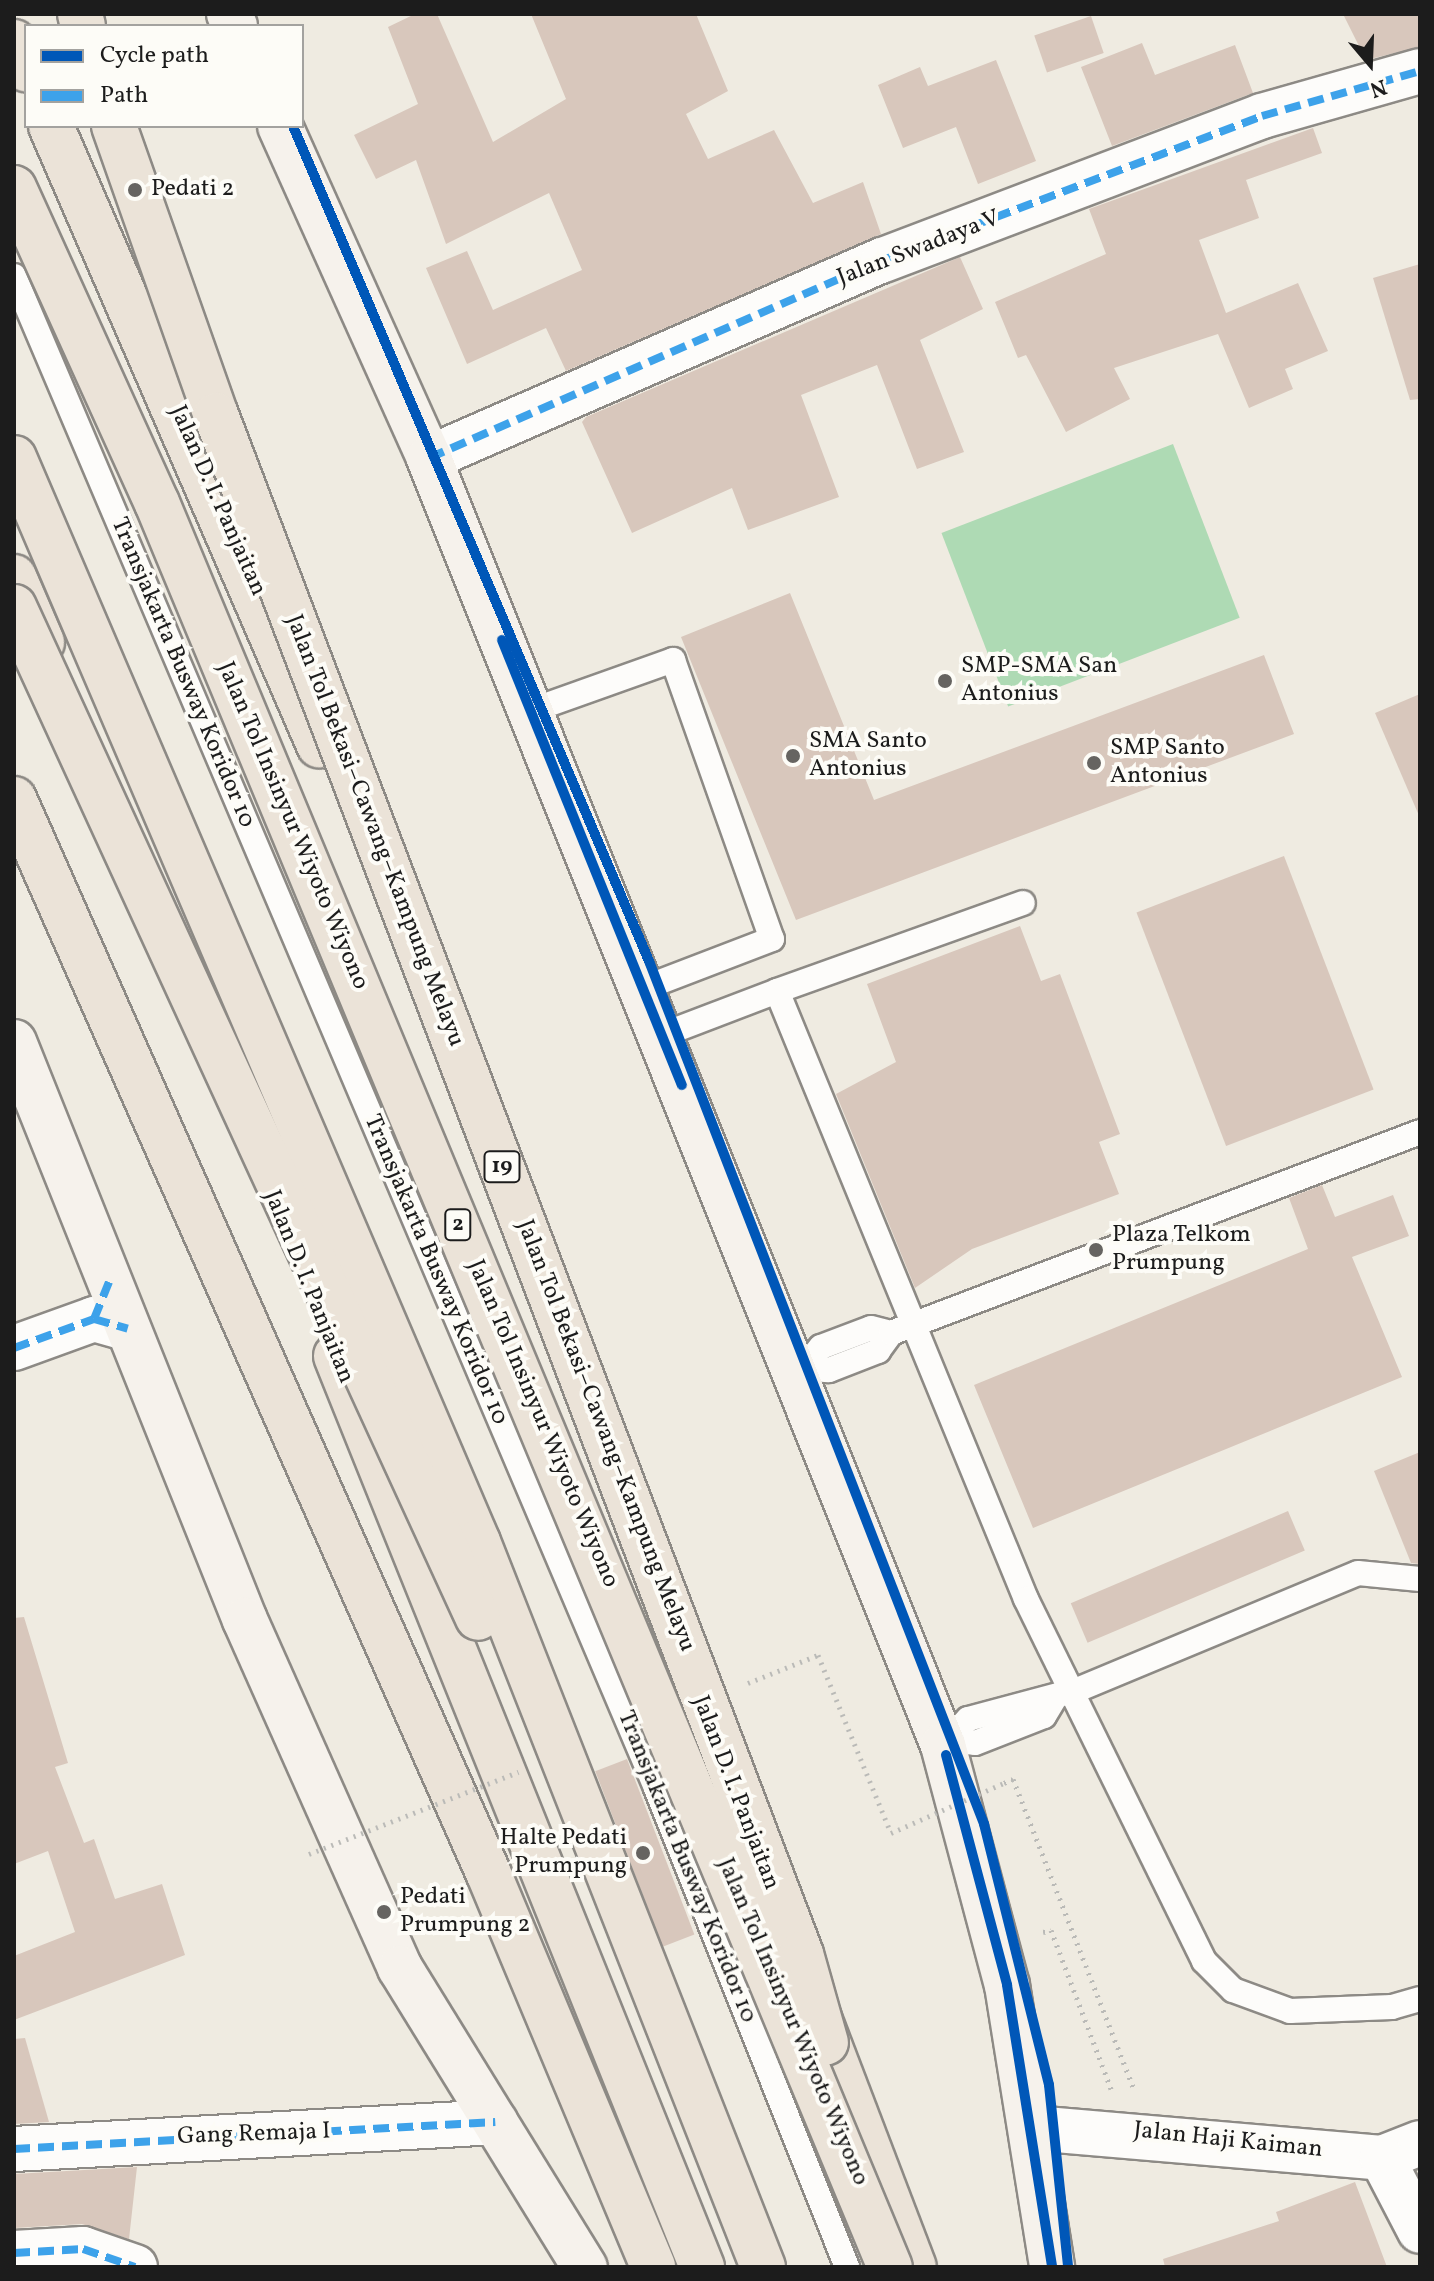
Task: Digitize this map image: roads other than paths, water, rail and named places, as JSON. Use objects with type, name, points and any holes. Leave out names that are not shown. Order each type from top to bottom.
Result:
[{"type":"highway","points":[[14,42],[24,64]]},
{"type":"highway","name":"Jalan D. I. Panjaitan","points":[[52,128],[242,555],[531,1259],[914,2267]]},
{"type":"highway","name":"Jalan Tol Bekasi–Cawang–Kampung Melayu","points":[[115,128],[216,415],[801,1954],[872,2214]]},
{"type":"highway","name":"Jalan Tol Insinyur Wiyoto Wiyono","points":[[14,188],[157,503],[872,2214],[890,2267]]},
{"type":"highway","points":[[14,458],[478,1542],[760,2267]]},
{"type":"highway","name":"Jalan D. I. Panjaitan","points":[[14,577],[702,2267]]},
{"type":"highway","points":[[14,607],[703,2116]]},
{"type":"highway","points":[[14,799],[332,1532],[488,1872],[653,2267]]},
{"type":"street","name":"Jalan Swadaya V","points":[[429,458],[883,260],[1262,116],[1420,71]]},
{"type":"street","points":[[281,128],[429,458],[642,989],[802,1366],[948,1743],[998,1950],[1033,2128],[1052,2267]]},
{"type":"street","points":[[14,1042],[110,1310],[400,1968],[585,2267]]},
{"type":"street","points":[[14,1348],[110,1310]]},
{"type":"street","name":"Gang Remaja I","points":[[14,2149],[495,2122]]},
{"type":"street","name":"Jalan Haji Kaiman","points":[[1033,2128],[1401,2150]]},
{"type":"street","points":[[1401,2150],[1420,2231]]},
{"type":"street","points":[[14,2253],[83,2249],[135,2267]]},
{"type":"lane","name":"Transjakarta Busway Koridor 10","points":[[14,276],[656,1788],[847,2267]]},
{"type":"lane","points":[[14,490],[200,916],[401,1334],[627,1894],[760,2267]]},
{"type":"lane","points":[[530,711],[673,660],[772,939],[642,989]]},
{"type":"lane","points":[[662,1035],[1023,903]]},
{"type":"lane","points":[[777,991],[900,1329],[1026,1599],[1066,1694],[1204,1961],[1233,1990],[1290,2011],[1392,2007],[1420,1999]]},
{"type":"lane","points":[[802,1366],[829,1370],[878,1351],[900,1329],[1420,1132]]},
{"type":"lane","points":[[948,1743],[968,1719],[1034,1696],[1066,1694],[1358,1573],[1420,1579]]},
{"type":"place","name":"Pedati 2","points":[[135,190]]},
{"type":"place","name":"SMP-SMA San Antonius","points":[[945,681]]},
{"type":"place","name":"SMA Santo Antonius","points":[[793,756]]},
{"type":"place","name":"SMP Santo Antonius","points":[[1094,763]]},
{"type":"place","name":"Plaza Telkom Prumpung","points":[[1096,1250]]},
{"type":"place","name":"Halte Pedati Prumpung","points":[[643,1853]]},
{"type":"place","name":"Pedati Prumpung 2","points":[[384,1912]]}]
